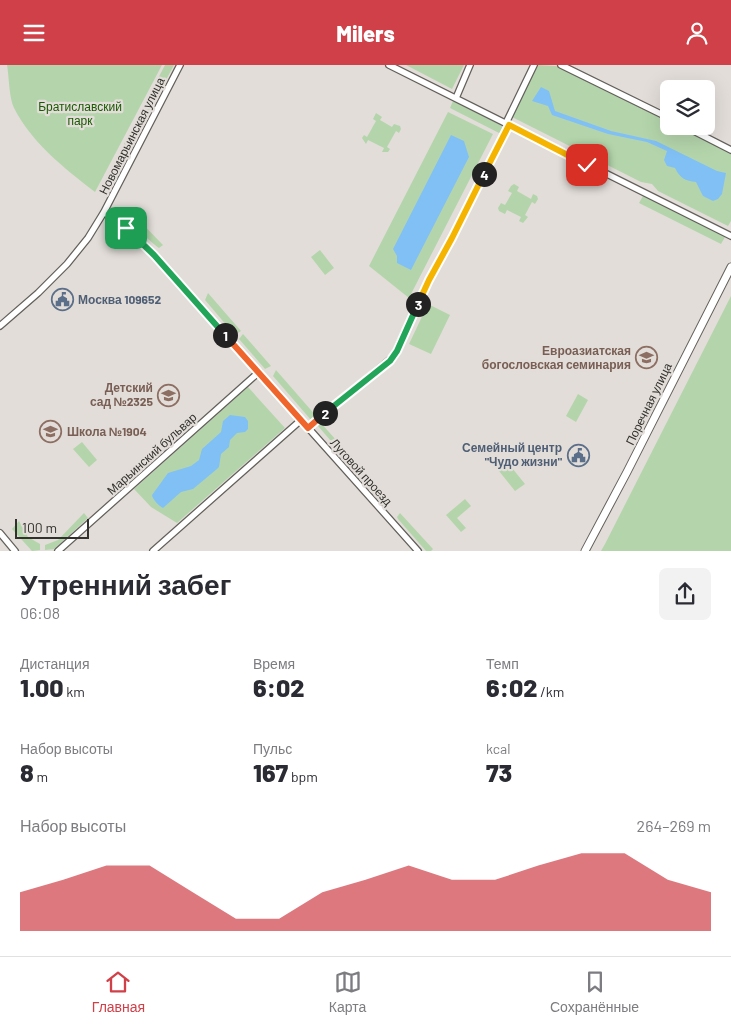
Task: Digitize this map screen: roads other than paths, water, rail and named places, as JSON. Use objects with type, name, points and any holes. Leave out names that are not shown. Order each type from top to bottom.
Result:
[{"type":"main road","name":"Поречная улица","points":[[585,551],[731,267]]},
{"type":"street","name":"Новомарьинская улица","points":[[0,326],[38,293],[67,264],[88,238],[104,212],[180,65]]},
{"type":"street","points":[[390,65],[731,236]]},
{"type":"street","points":[[456,98],[470,65]]},
{"type":"street","points":[[308,428],[394,357],[429,280],[452,238],[508,124],[534,65]]},
{"type":"street","points":[[561,65],[660,114]]},
{"type":"street","points":[[702,135],[731,150]]},
{"type":"street","name":"Луговой проезд","points":[[104,212],[131,233],[154,255],[418,551]]},
{"type":"street","name":"Марьинский бульвар","points":[[58,551],[259,372]]},
{"type":"street","points":[[153,551],[301,420]]},
{"type":"street","points":[[0,533],[15,551]]},
{"type":"water","points":[[541,87],[549,91],[555,111],[611,131],[656,141],[717,171],[726,173],[722,194],[713,201],[703,196],[696,182],[683,178],[675,168],[667,166],[664,160],[667,151],[647,142],[608,134],[552,115],[548,106],[532,101]]},
{"type":"water","points":[[451,135],[464,141],[469,157],[411,270],[397,263],[397,256],[393,249]]},
{"type":"water","points":[[230,415],[245,417],[248,421],[248,429],[245,432],[237,433],[230,440],[229,447],[221,454],[219,467],[193,489],[181,492],[163,508],[160,506],[152,495],[168,473],[191,466],[199,460],[202,449],[221,432],[223,421]]},
{"type":"place","name":"Москва 109652","points":[[62,300]]},
{"type":"place","name":"Евроазиатская богословская семинария","points":[[647,358]]},
{"type":"place","name":"Детский сад №2325","points":[[169,395]]},
{"type":"place","name":"Школа №1904","points":[[51,432]]},
{"type":"place","name":"Семейный центр \"Чудо жизни\"","points":[[578,455]]},
{"type":"park label","name":"Братиславский парк","points":[[80,114]]}]
